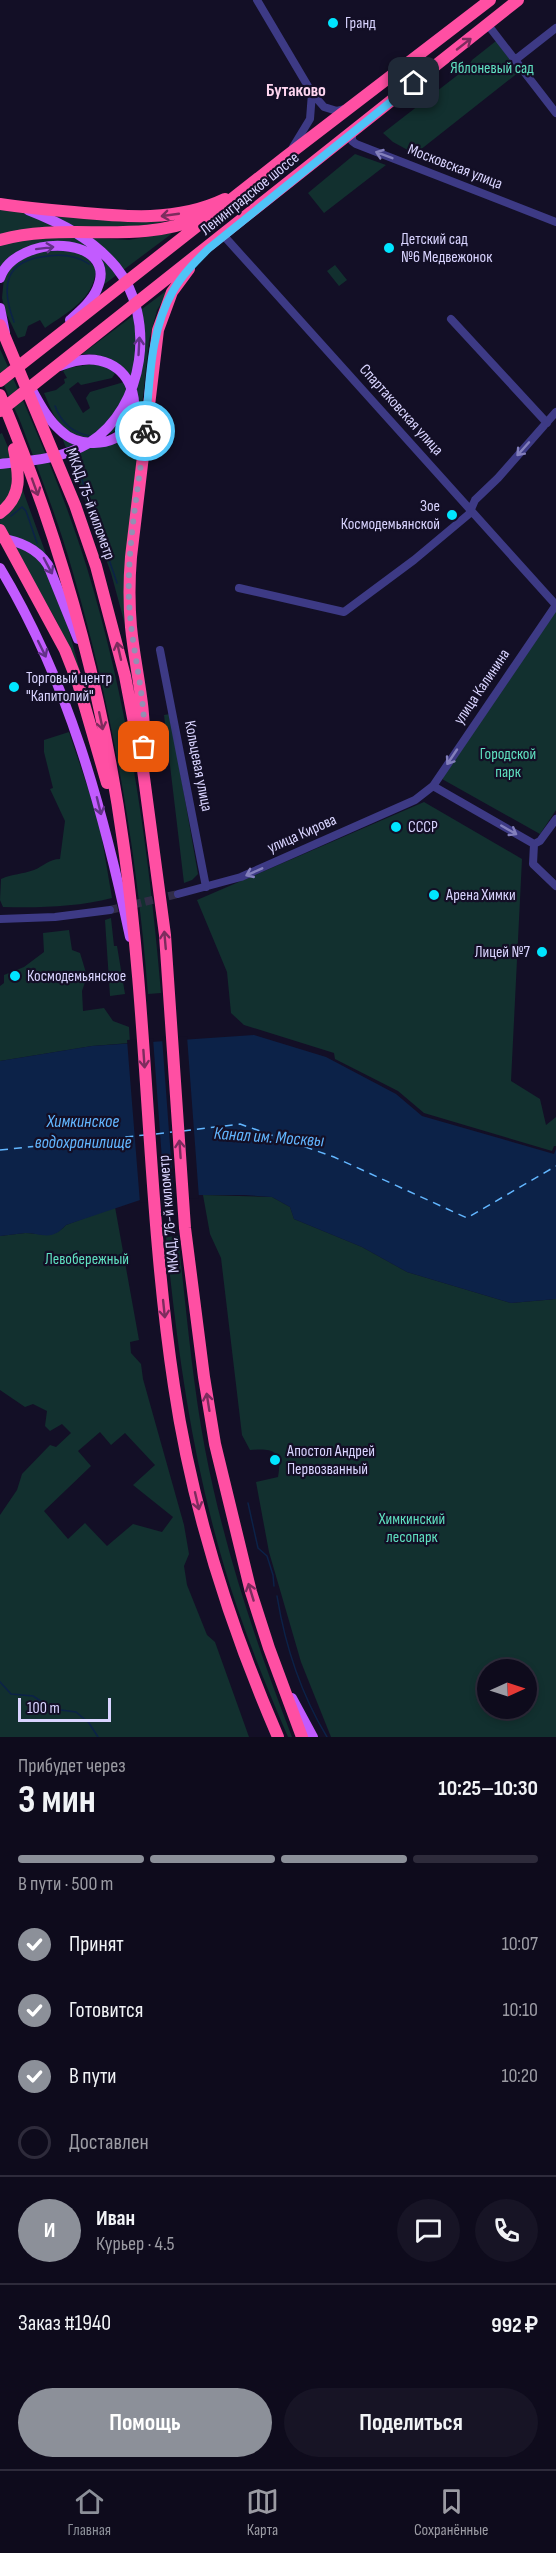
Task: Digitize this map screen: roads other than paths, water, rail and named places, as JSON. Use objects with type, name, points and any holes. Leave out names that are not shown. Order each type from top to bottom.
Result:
[{"type":"highway","name":"Ленинградское шоссе","points":[[0,381],[490,0]]},
{"type":"highway","name":"Ленинградское шоссе","points":[[4,412],[518,0]]},
{"type":"highway","points":[[0,204],[102,215],[162,216],[207,207],[245,189]]},
{"type":"highway","points":[[0,240],[39,233],[150,232],[192,221],[222,207]]},
{"type":"highway","points":[[143,770],[145,723],[131,627],[129,583],[153,358],[162,316],[172,292],[208,249]]},
{"type":"highway","name":"МКАД, 75-й километр","points":[[3,331],[75,505],[96,566],[114,629],[143,770]]},
{"type":"highway","points":[[0,395],[18,467],[19,487],[10,505],[0,513]]},
{"type":"highway","points":[[4,412],[65,577],[92,676]]},
{"type":"highway","points":[[0,531],[65,650],[78,683],[124,848]]},
{"type":"highway","name":"МКАД, 76-й километр","points":[[92,676],[111,765],[124,848],[138,976],[156,1230],[174,1387],[199,1513],[235,1632],[255,1683]]},
{"type":"highway","name":"МКАД, 76-й километр","points":[[143,770],[165,935],[185,1228],[215,1444],[242,1562],[268,1648],[302,1737]]},
{"type":"highway","points":[[255,1683],[271,1737]]},
{"type":"highway","points":[[255,1683],[278,1737]]},
{"type":"main road","points":[[0,198],[60,223],[88,240],[111,261],[124,279],[138,312],[140,342],[137,368],[130,389],[118,412],[97,437],[63,454],[0,464]]},
{"type":"main road","points":[[0,278],[8,263],[27,251],[72,246],[93,256],[100,270],[100,281],[95,292],[49,343]]},
{"type":"main road","points":[[0,308],[3,331]]},
{"type":"main road","points":[[20,369],[51,421],[65,434],[76,441],[91,443],[106,442],[118,435],[132,418],[135,405],[133,389],[126,376],[116,367],[96,359],[59,366]]},
{"type":"main road","points":[[0,537],[35,550],[48,565],[92,676]]},
{"type":"main road","points":[[0,568],[46,658],[82,750],[110,848],[138,976]]},
{"type":"main road","points":[[268,1648],[313,1737]]},
{"type":"street","points":[[257,0],[312,93],[324,107],[331,110],[343,110],[353,105]]},
{"type":"street","points":[[488,25],[556,113]]},
{"type":"street","points":[[515,60],[556,28]]},
{"type":"street","points":[[284,158],[308,124],[312,110],[312,93]]},
{"type":"street","name":"Московская улица","points":[[352,132],[352,141],[360,146],[556,222]]},
{"type":"street","name":"Спартаковская улица","points":[[224,236],[556,605]]},
{"type":"street","points":[[451,319],[547,423]]},
{"type":"street","points":[[239,588],[344,612],[414,560],[469,514],[475,500],[556,412]]},
{"type":"street","name":"улица Калинина","points":[[433,786],[556,605]]},
{"type":"street","name":"Кольцевая улица","points":[[160,650],[206,887]]},
{"type":"street","points":[[433,786],[534,844]]},
{"type":"street","name":"улица Кирова","points":[[178,894],[241,878],[415,800],[433,786]]},
{"type":"street","points":[[534,844],[540,841],[556,819]]},
{"type":"street","points":[[534,844],[533,864],[556,886]]},
{"type":"street","points":[[0,919],[55,917],[110,910]]},
{"type":"water","name":"Химкинское водохранилище","points":[[254,1035],[326,1057],[396,1094],[422,1116],[554,1154],[556,1149],[556,1299],[511,1303],[407,1272],[362,1247],[294,1219],[290,1207],[272,1197],[184,1195],[143,1199],[66,1225],[51,1235],[25,1233],[0,1236],[0,1061],[92,1046]]},
{"type":"waterway","points":[[14,322],[7,297],[7,286],[15,269],[34,258],[54,255],[74,257],[89,264]]},
{"type":"waterway","points":[[55,406],[68,426],[90,436]]},
{"type":"waterway","points":[[74,456],[117,583]]},
{"type":"waterway","points":[[11,516],[22,507],[26,511],[37,543]]},
{"type":"waterway","points":[[248,1503],[258,1548],[267,1556],[274,1586]]},
{"type":"waterway","points":[[277,1596],[295,1669],[309,1704],[327,1737]]},
{"type":"waterway","points":[[0,1682],[11,1694],[33,1696],[53,1709],[76,1712],[89,1723],[98,1737]]},
{"type":"tunnel","points":[[110,910],[178,894]]},
{"type":"place","name":"Гранд","points":[[333,23]]},
{"type":"place","name":"Детский сад №6 Медвежонок","points":[[389,248]]},
{"type":"place","name":"Зое Космодемьянской","points":[[452,515]]},
{"type":"place","name":"Торговый центр \"Капитолий\"","points":[[14,687]]},
{"type":"place","name":"СССР","points":[[396,827]]},
{"type":"place","name":"Арена Химки","points":[[434,895]]},
{"type":"place","name":"Лицей №7","points":[[542,952]]},
{"type":"place","name":"Космодемьянское","points":[[15,976]]},
{"type":"place","name":"Апостол Андрей Первозванный","points":[[275,1460]]},
{"type":"district","name":"Бутаково","points":[[296,90]]},
{"type":"park label","name":"Яблоневый сад","points":[[492,68]]},
{"type":"park label","name":"Городской парк","points":[[508,763]]},
{"type":"park label","name":"Левобережный","points":[[87,1259]]},
{"type":"park label","name":"Химкинский лесопарк","points":[[412,1528]]},
{"type":"water label","name":"Канал им. Москвы","points":[[269,1137]]}]
